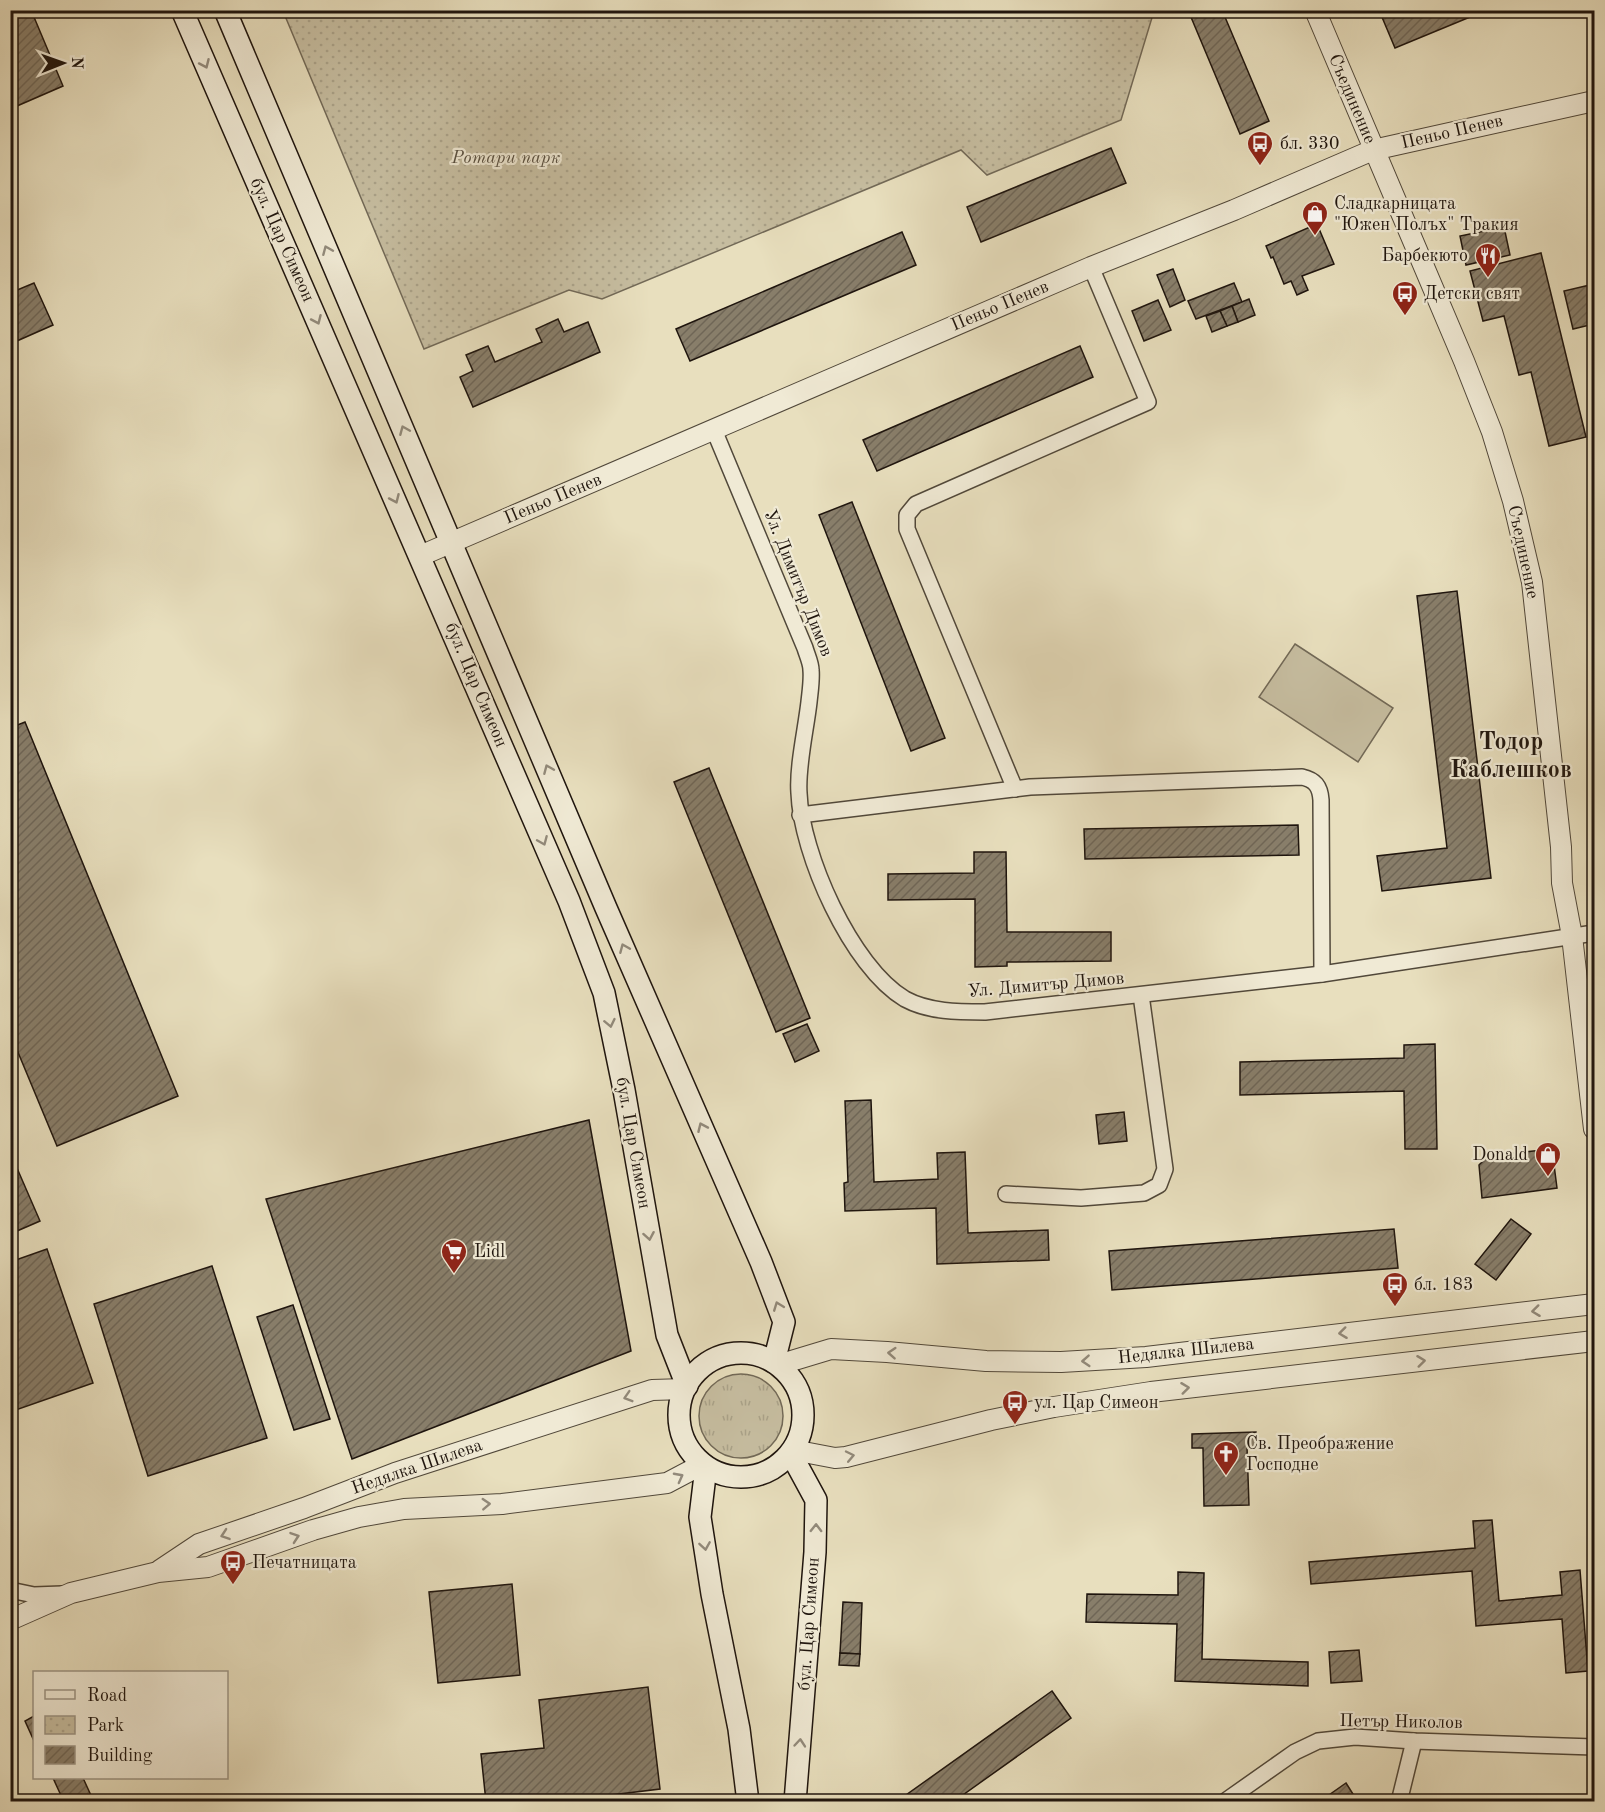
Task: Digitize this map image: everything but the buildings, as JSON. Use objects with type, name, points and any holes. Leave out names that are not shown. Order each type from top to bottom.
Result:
[{"type":"main road","name":"бул. Цар Симеон","points":[[182,10],[569,901],[604,993],[624,1090],[667,1335],[686,1387]]},
{"type":"main road","name":"бул. Цар Симеон","points":[[225,10],[606,908],[761,1262],[784,1322],[776,1364]]},
{"type":"main road","points":[[742,1353],[759,1356],[776,1364],[792,1379],[800,1396],[804,1414],[801,1433],[792,1452],[777,1467],[760,1475],[742,1478],[723,1475],[705,1466],[689,1449],[681,1430],[680,1409],[686,1387],[697,1372],[710,1362],[726,1355],[742,1353]]},
{"type":"main road","name":"бул. Цар Симеон","points":[[792,1452],[816,1500],[815,1552],[795,1802]]},
{"type":"main road","points":[[705,1466],[700,1517],[712,1594],[739,1729],[748,1802]]},
{"type":"street","name":"Съединение","points":[[1315,10],[1468,371],[1513,501],[1532,582],[1561,847],[1562,883],[1572,936],[1594,1129]]},
{"type":"street","name":"Пеньо Пенев","points":[[420,556],[1091,267],[1234,210],[1373,150],[1594,101]]},
{"type":"street","points":[[1015,789],[907,529],[907,515],[916,504],[1148,402],[1091,267]]},
{"type":"street","name":"Ул. Димитър Димов","points":[[714,430],[805,648],[812,670],[798,790],[800,815],[809,847],[837,918],[872,970],[906,1000],[932,1009],[985,1012],[1322,974],[1594,933]]},
{"type":"street","points":[[800,815],[1030,787],[1302,777],[1310,779],[1317,784],[1321,800],[1322,974]]},
{"type":"street","points":[[1006,1194],[1081,1198],[1144,1193],[1159,1185],[1165,1169],[1141,995]]},
{"type":"street","name":"Недялка Шилева","points":[[776,1364],[831,1349],[997,1361],[1062,1362],[1146,1357],[1594,1304]]},
{"type":"street","name":"Недялка Шилева","points":[[792,1452],[835,1458],[846,1457],[991,1420],[1093,1400],[1162,1390],[1594,1341]]},
{"type":"street","name":"Недялка Шилева","points":[[158,1572],[199,1544],[396,1473],[652,1390],[686,1387]]},
{"type":"street","name":"Недялка Шилева","points":[[10,1620],[71,1593],[158,1572],[208,1567],[313,1530],[359,1517],[404,1509],[502,1504],[667,1483],[705,1466]]},
{"type":"street","points":[[10,1590],[34,1595],[71,1593]]},
{"type":"street","name":"Петър Николов","points":[[1224,1802],[1295,1752],[1318,1741],[1355,1737],[1594,1747]]},
{"type":"street","points":[[1399,1802],[1414,1741]]},
{"type":"green space","name":"Ротари парк","points":[[283,11],[1154,11],[1121,120],[987,175],[961,150],[602,299],[569,290],[424,349]]},
{"type":"green space","points":[[1295,644],[1393,708],[1358,762],[1259,697]]},
{"type":"green space","points":[[741,1374],[757,1377],[771,1386],[780,1400],[783,1416],[780,1432],[771,1446],[757,1455],[741,1458],[725,1455],[711,1446],[702,1432],[699,1416],[702,1400],[711,1386],[725,1377]]},
{"type":"place","name":"бл. 330","points":[[1260,167]]},
{"type":"place","name":"Сладкарницата \"Южен Полъх\" Тракия","points":[[1315,237]]},
{"type":"place","name":"Барбекюто","points":[[1488,279]]},
{"type":"place","name":"Детски свят","points":[[1405,317]]},
{"type":"place","name":"Donald","points":[[1548,1178]]},
{"type":"place","name":"Lidl","points":[[454,1275]]},
{"type":"place","name":"бл. 183","points":[[1395,1308]]},
{"type":"place","name":"ул. Цар Симеон","points":[[1015,1426]]},
{"type":"place","name":"Св. Преображение Господне","points":[[1226,1477]]},
{"type":"place","name":"Печатницата","points":[[233,1586]]},
{"type":"district","name":"Тодор Каблешков","points":[[1511,757]]}]
